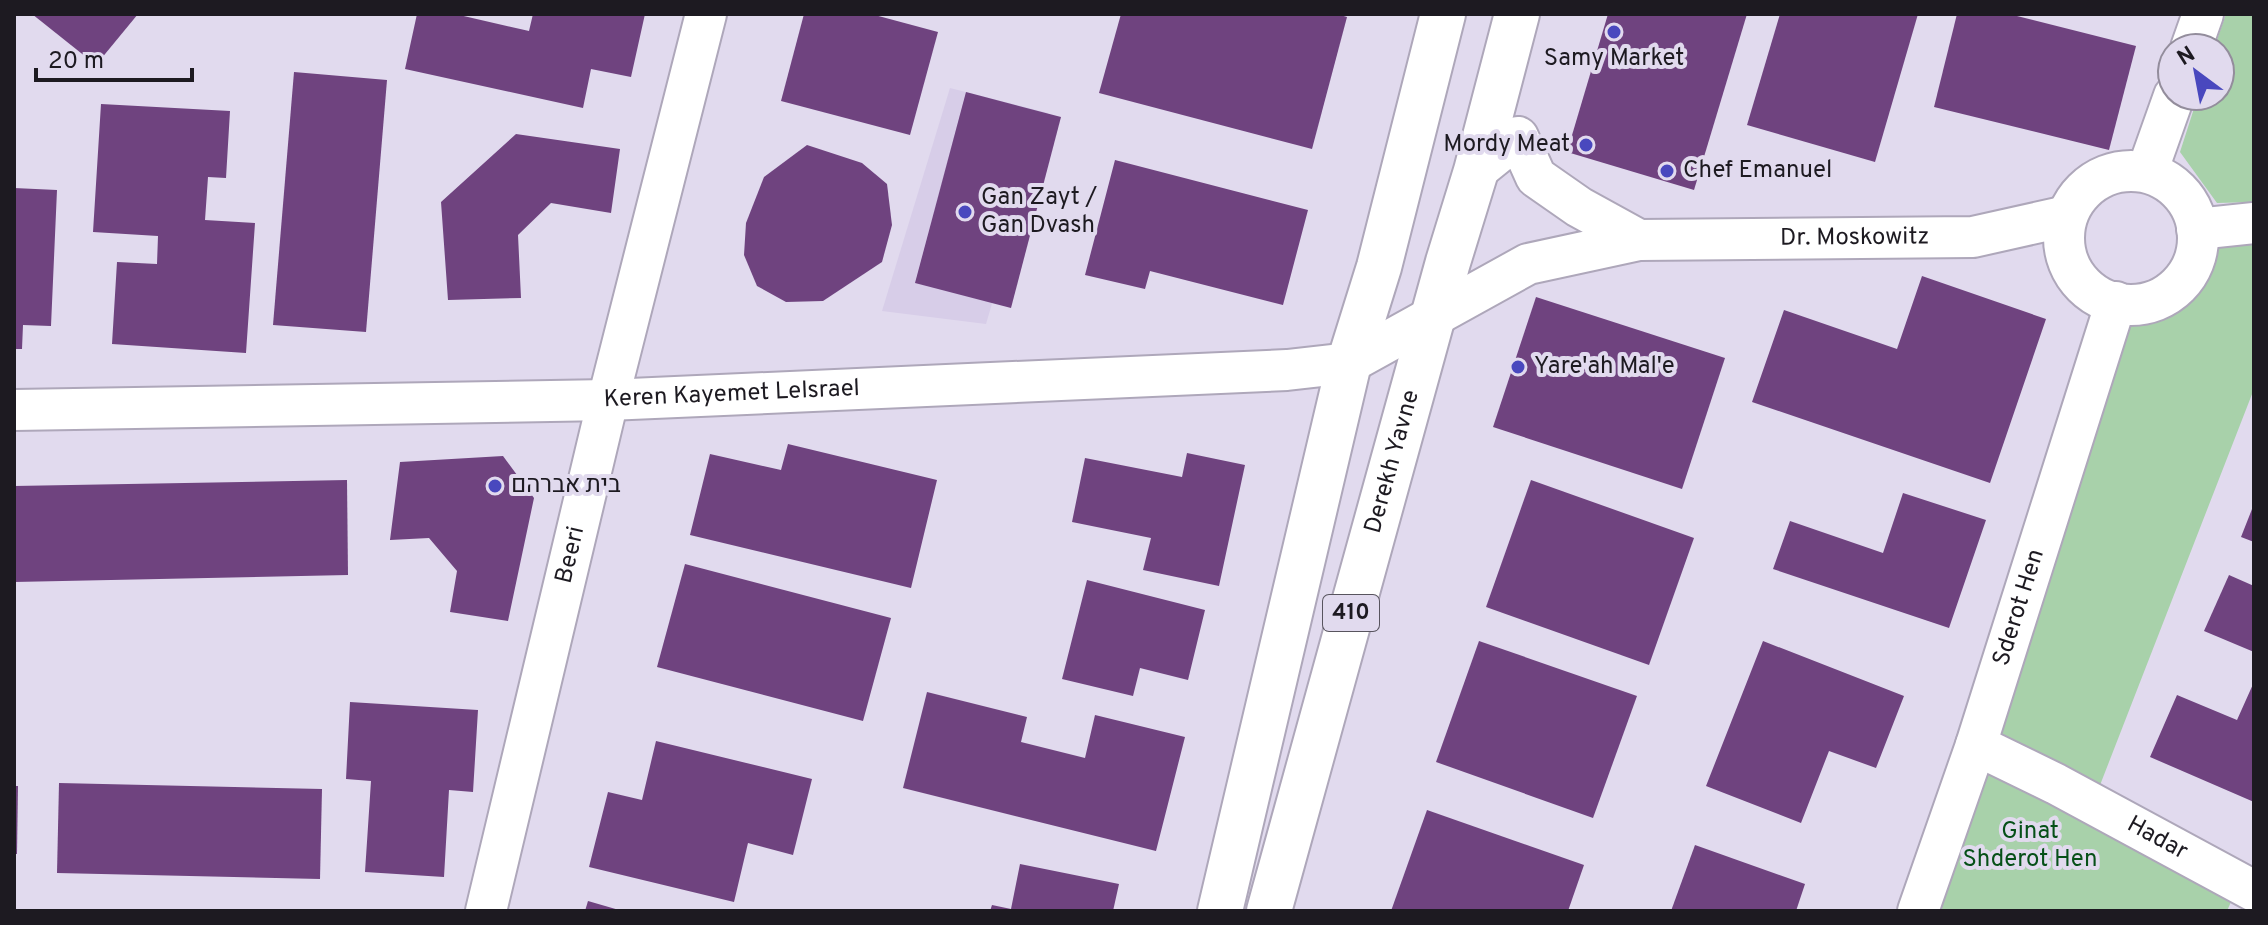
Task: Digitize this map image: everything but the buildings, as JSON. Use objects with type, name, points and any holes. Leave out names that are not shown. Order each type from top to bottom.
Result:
[{"type":"main road","name":"410","points":[[1220,911],[1349,363],[1379,267],[1443,14]]},
{"type":"main road","name":"Derekh Yavne","points":[[1269,911],[1517,14]]},
{"type":"street","name":"Beeri","points":[[486,911],[608,400],[706,14]]},
{"type":"street","points":[[2147,172],[2168,112]]},
{"type":"street","name":"Dr. Moskowitz","points":[[1476,171],[1518,137],[1536,177],[1579,207],[1639,240]]},
{"type":"street","points":[[2117,172],[2147,172],[2168,181],[2185,197],[2196,218],[2197,252],[2188,273],[2172,290],[2151,301],[2128,305],[2105,301],[2077,279],[2067,258],[2063,236],[2067,216],[2078,196],[2095,180],[2117,172]]},
{"type":"street","name":"Dr. Moskowitz","points":[[1435,315],[1528,264],[1639,240],[1973,237],[2067,216]]},
{"type":"street","points":[[2197,229],[2254,223]]},
{"type":"street","name":"Sderot Hen","points":[[1918,911],[1976,745],[2116,302]]},
{"type":"street","name":"Keren Kayemet LeIsrael","points":[[14,410],[608,400],[1287,370],[1349,363],[1435,315]]},
{"type":"street","name":"Hadar","points":[[1976,745],[2056,784],[2254,891]]},
{"type":"shaded area","name":"Gan Zayt / Gan Dvash","points":[[950,88],[1048,113],[986,324],[882,311]]},
{"type":"green space","points":[[2226,14],[2254,14],[2254,202],[2217,203],[2180,152],[2193,112],[2236,112],[2236,32],[2220,32]]},
{"type":"green space","points":[[2214,239],[2254,240],[2254,389],[2095,798],[1994,748],[2115,328],[2171,312],[2199,281]]},
{"type":"green space","name":"Ginat Shderot Hen","points":[[1990,760],[2234,895],[2227,911],[1935,911]]},
{"type":"place","name":"Samy Market","points":[[1614,32]]},
{"type":"place","name":"Mordy Meat","points":[[1586,145]]},
{"type":"place","name":"Chef Emanuel","points":[[1667,171]]},
{"type":"place","name":"Gan Zayt / Gan Dvash","points":[[965,212]]},
{"type":"place","name":"Yare'ah Mal'e","points":[[1518,367]]},
{"type":"place","name":"בית אברהם","points":[[495,486]]}]
